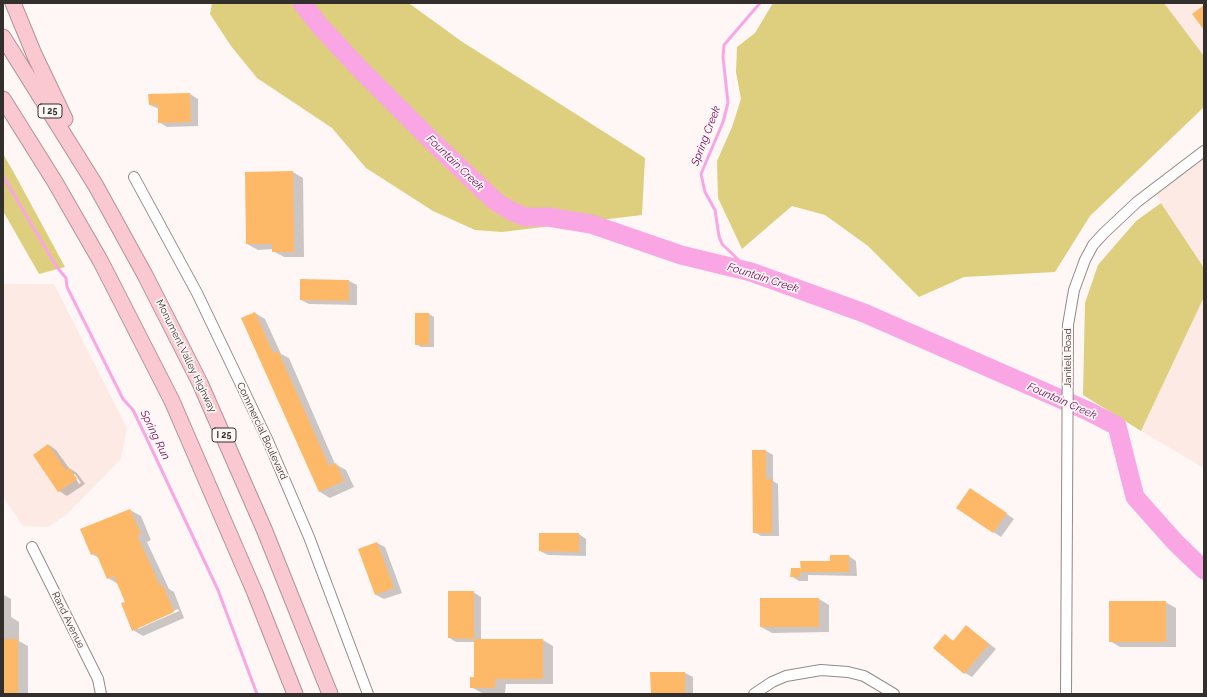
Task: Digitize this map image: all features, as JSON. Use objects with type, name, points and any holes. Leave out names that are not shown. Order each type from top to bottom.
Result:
[{"type":"highway","points":[[13,3],[34,54],[96,186]]},
{"type":"highway","name":"Monument Valley Highway","points":[[3,37],[96,186],[145,275],[200,382],[264,529],[330,694]]},
{"type":"highway","points":[[3,99],[55,182],[101,262],[172,401],[255,593],[295,694]]},
{"type":"street","name":"Janitell Road","points":[[1066,694],[1068,325],[1071,303],[1079,275],[1093,245],[1131,207],[1204,150]]},
{"type":"street","name":"Commercial Boulevard","points":[[134,177],[197,293],[268,441],[309,537],[368,694]]},
{"type":"street","name":"Rand Avenue","points":[[32,546],[98,679],[101,694]]},
{"type":"street","points":[[754,694],[772,682],[786,676],[821,670],[848,672],[864,676],[894,694]]},
{"type":"shaded area","points":[[212,3],[410,4],[461,41],[645,158],[642,215],[502,232],[475,230],[433,211],[366,168],[332,128],[257,78],[231,46],[210,14]]},
{"type":"shaded area","points":[[773,3],[1164,3],[1204,56],[1204,107],[1090,216],[1055,272],[964,277],[919,297],[868,246],[825,215],[792,206],[742,249],[718,198],[717,161],[732,127],[741,99],[736,72],[737,47],[755,33]]},
{"type":"shaded area","points":[[1164,3],[1204,3],[1204,56]]},
{"type":"shaded area","points":[[1204,151],[1204,268],[1153,190]]},
{"type":"shaded area","points":[[3,154],[65,267],[39,274],[3,211]]},
{"type":"shaded area","points":[[1161,203],[1204,268],[1204,297],[1141,431],[1083,395],[1085,303],[1098,265],[1136,221]]},
{"type":"shaded area","points":[[3,284],[54,284],[127,428],[121,459],[66,515],[48,527],[23,526],[3,497]]},
{"type":"shaded area","points":[[1204,297],[1204,468],[1141,431]]},
{"type":"building","points":[[1204,5],[1204,30],[1192,14]]},
{"type":"building","points":[[190,93],[191,122],[158,123],[158,105],[149,105],[148,94]]},
{"type":"building","points":[[293,171],[294,252],[272,252],[272,244],[246,244],[245,172]]},
{"type":"building","points":[[300,279],[349,280],[349,301],[300,300]]},
{"type":"building","points":[[255,312],[273,353],[278,351],[329,466],[336,463],[344,481],[319,492],[241,318]]},
{"type":"building","points":[[415,313],[429,313],[429,345],[415,345]]},
{"type":"building","points":[[48,444],[66,470],[69,468],[77,479],[58,492],[33,455]]},
{"type":"building","points":[[752,450],[766,450],[766,479],[772,479],[772,533],[753,533]]},
{"type":"building","points":[[970,488],[1007,513],[993,533],[956,508]]},
{"type":"building","points":[[130,509],[141,534],[137,535],[160,586],[163,585],[174,612],[132,631],[121,603],[125,602],[114,576],[107,579],[96,553],[91,555],[80,529]]},
{"type":"building","points":[[539,533],[579,533],[579,552],[539,551]]},
{"type":"building","points":[[377,542],[394,588],[375,595],[358,549]]},
{"type":"building","points":[[830,555],[849,555],[849,572],[801,572],[800,561],[830,561]]},
{"type":"building","points":[[791,568],[801,568],[800,577],[790,577]]},
{"type":"building","points":[[448,591],[474,591],[474,639],[448,638]]},
{"type":"building","points":[[760,598],[819,598],[819,627],[760,627]]},
{"type":"building","points":[[1109,601],[1166,601],[1166,642],[1109,642]]},
{"type":"building","points":[[966,625],[989,644],[964,674],[933,648],[945,634],[953,641]]},
{"type":"building","points":[[3,639],[18,639],[18,694],[3,694]]},
{"type":"building","points":[[474,639],[543,639],[543,679],[495,679],[495,688],[470,688],[470,677],[474,677]]},
{"type":"building","points":[[650,672],[685,672],[685,694],[651,694]]},
{"type":"waterway","name":"Fountain Creek","points":[[302,3],[319,25],[360,69],[437,146],[495,201],[511,211],[525,217],[548,217],[591,224],[681,255],[751,272],[864,313],[1088,411],[1117,426],[1135,497],[1175,542],[1204,570]]},
{"type":"waterway","name":"Spring Creek","points":[[751,272],[722,244],[719,236],[715,210],[705,192],[701,174],[723,122],[728,103],[723,57],[724,45],[760,3]]},
{"type":"waterway","name":"Spring Run","points":[[3,176],[56,266],[66,278],[67,287],[123,399],[133,410],[218,590],[257,694]]}]
